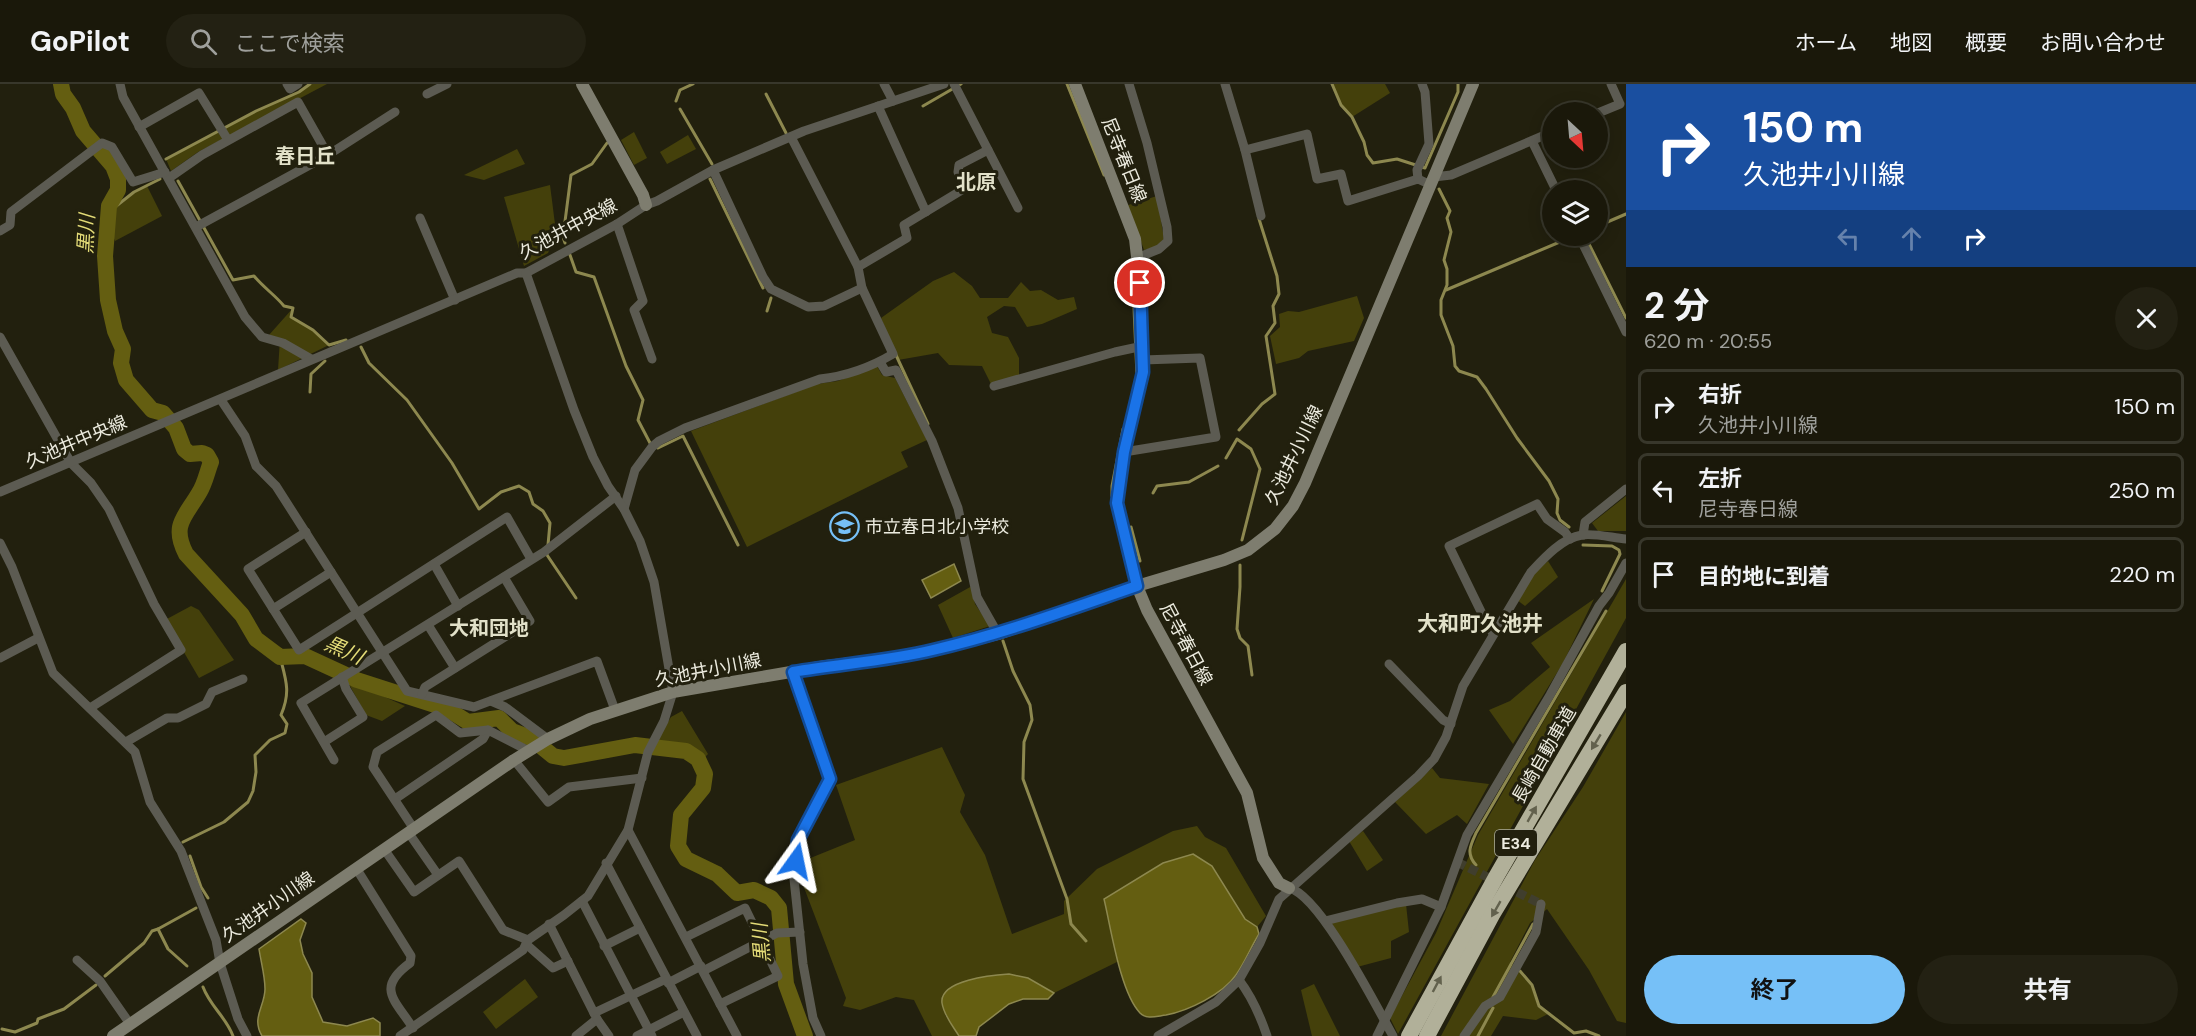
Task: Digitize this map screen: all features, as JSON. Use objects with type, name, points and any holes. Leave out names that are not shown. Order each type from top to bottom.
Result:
[{"type":"highway","points":[[1612,676],[1626,642]]},
{"type":"highway","name":"長崎自動車道","points":[[1409,1036],[1496,877],[1626,651]]},
{"type":"highway","name":"長崎自動車道","points":[[1427,1036],[1492,915],[1626,692]]},
{"type":"street","points":[[120,84],[123,97],[245,317],[262,337],[283,343],[311,359]]},
{"type":"street","points":[[287,84],[290,89],[298,84]]},
{"type":"street","points":[[427,94],[447,84]]},
{"type":"street","points":[[582,84],[643,195],[646,205]]},
{"type":"street","points":[[884,84],[893,102]]},
{"type":"street","name":"久池井中央線","points":[[2,491],[517,273],[526,273],[713,170],[791,137],[944,84]]},
{"type":"street","name":"尼寺春日線","points":[[1075,84],[1135,239],[1138,347],[1143,360],[1143,372],[1137,407],[1124,452],[1117,503],[1137,586],[1147,610],[1247,793],[1263,858],[1279,883],[1290,888]]},
{"type":"street","points":[[1129,84],[1148,143],[1167,227],[1167,240],[1159,249],[1137,258]]},
{"type":"street","points":[[1225,84],[1245,150],[1261,216]]},
{"type":"street","points":[[1245,150],[1307,134],[1317,179],[1341,174],[1348,201],[1418,171],[1429,144],[1425,92],[1422,84]]},
{"type":"street","name":"久池井小川線","points":[[113,1036],[514,760],[538,745],[590,719],[673,692],[896,658],[998,634],[1137,586],[1224,560],[1248,550],[1275,529],[1293,506],[1335,413],[1473,84]]},
{"type":"street","points":[[1608,109],[1620,104],[1611,84]]},
{"type":"street","points":[[956,87],[1018,208]]},
{"type":"street","points":[[139,126],[199,93],[228,141]]},
{"type":"street","points":[[0,231],[10,225],[11,212],[102,143],[112,147],[133,182],[167,175],[298,102],[328,156]]},
{"type":"street","points":[[878,106],[926,212]]},
{"type":"street","points":[[196,228],[328,156],[395,112]]},
{"type":"street","points":[[1418,171],[1433,181],[1542,136]]},
{"type":"street","points":[[624,509],[635,471],[659,441],[685,429],[820,379],[840,376],[880,362],[893,354],[862,288],[858,267],[791,137]]},
{"type":"street","points":[[1532,141],[1551,180]]},
{"type":"street","points":[[858,267],[907,238],[904,225],[962,190],[964,183],[958,172],[959,165],[988,150]]},
{"type":"street","points":[[713,170],[763,277],[771,289],[808,307],[824,306],[862,288]]},
{"type":"street","points":[[420,219],[455,300]]},
{"type":"street","points":[[617,224],[643,302],[634,310],[652,359]]},
{"type":"street","points":[[1584,246],[1626,332]]},
{"type":"street","points":[[400,1036],[523,950],[527,942],[588,896],[628,830],[650,747],[664,721],[673,692],[654,582],[640,541],[593,457],[579,424],[526,273]]},
{"type":"street","points":[[1,343],[71,463],[91,483],[109,509],[154,604],[181,650],[90,708]]},
{"type":"street","points":[[994,386],[1138,347]]},
{"type":"street","points":[[1124,452],[1216,437],[1200,358],[1143,360]]},
{"type":"street","points":[[880,362],[886,372],[896,370],[932,441],[958,508],[977,597],[998,634]]},
{"type":"street","points":[[221,400],[245,436],[256,466],[276,486],[406,691],[474,707],[597,661],[615,710]]},
{"type":"street","points":[[0,480],[2,491]]},
{"type":"street","points":[[1583,535],[1585,522],[1626,489]]},
{"type":"street","points":[[334,760],[301,703],[504,577],[616,496]]},
{"type":"street","points":[[1493,633],[1449,546],[1537,504],[1547,519],[1570,539]]},
{"type":"street","points":[[306,531],[248,569],[299,650],[507,517],[531,559]]},
{"type":"street","points":[[1158,1036],[1216,1002],[1239,980],[1260,943],[1279,899],[1418,776],[1434,759],[1446,737],[1463,686],[1531,572],[1570,539],[1583,535],[1626,539]]},
{"type":"street","points":[[0,543],[12,567],[52,673],[135,752],[150,802],[181,851],[216,940],[220,963],[238,1019],[247,1036]]},
{"type":"street","points":[[1377,1036],[1441,907],[1467,835],[1626,563]]},
{"type":"street","points":[[434,564],[458,606]]},
{"type":"street","points":[[273,609],[331,572]]},
{"type":"street","points":[[423,694],[425,687],[530,621],[504,577]]},
{"type":"street","points":[[428,625],[455,668]]},
{"type":"street","points":[[0,658],[38,638]]},
{"type":"street","points":[[1389,664],[1443,720],[1451,724]]},
{"type":"street","points":[[793,672],[830,779],[798,840],[794,879],[803,964],[813,1018],[821,1036]]},
{"type":"street","points":[[126,742],[167,718],[178,718],[206,704],[212,692],[243,679]]},
{"type":"street","points":[[324,742],[363,717],[341,680]]},
{"type":"street","points":[[491,701],[505,707],[538,745]]},
{"type":"street","points":[[438,875],[411,831],[395,799],[373,767],[377,752],[436,715],[460,733],[488,730],[538,745]]},
{"type":"street","points":[[395,799],[483,739],[488,730]]},
{"type":"street","points":[[514,760],[548,802],[569,786],[642,778]]},
{"type":"street","points":[[628,830],[737,1036]]},
{"type":"street","points":[[384,849],[414,892],[459,861],[503,930],[527,942],[553,968],[568,961]]},
{"type":"street","points":[[606,863],[697,1036]]},
{"type":"street","points":[[356,868],[411,956],[410,963],[394,976],[390,989],[413,1028]]},
{"type":"street","points":[[1290,888],[1304,896],[1324,921],[1393,1036]]},
{"type":"street","points":[[1324,921],[1422,899],[1441,907]]},
{"type":"street","points":[[582,901],[650,1033]]},
{"type":"street","points":[[1464,1036],[1485,1006],[1500,998],[1536,932],[1541,904]]},
{"type":"street","points":[[686,937],[745,908],[778,976],[720,1004]]},
{"type":"street","points":[[549,924],[596,1016],[609,1036]]},
{"type":"street","points":[[604,946],[640,928]]},
{"type":"street","points":[[576,1036],[596,1016],[631,996],[702,969],[777,933],[800,932]]},
{"type":"street","points":[[77,960],[99,981],[130,1024]]},
{"type":"street","points":[[1239,980],[1260,1015],[1267,1036]]},
{"type":"street","points":[[637,1036],[650,1033],[684,1012]]},
{"type":"shaded area","points":[[310,84],[327,84],[198,152],[171,171],[166,159],[256,111],[299,92]]},
{"type":"shaded area","points":[[1332,84],[1385,84],[1390,93],[1352,117],[1341,105]]},
{"type":"shaded area","points":[[634,132],[647,158],[634,165],[621,140]]},
{"type":"shaded area","points":[[688,135],[696,149],[667,164],[660,152]]},
{"type":"shaded area","points":[[517,149],[525,164],[484,180],[464,175]]},
{"type":"shaded area","points":[[550,185],[556,232],[548,253],[524,266],[504,197]]},
{"type":"shaded area","points":[[147,186],[162,216],[115,241],[111,230],[115,207],[134,192]]},
{"type":"shaded area","points":[[1157,196],[1164,239],[1156,247],[1144,250],[1128,205]]},
{"type":"shaded area","points":[[954,272],[972,286],[980,298],[1008,298],[1021,282],[1030,291],[1041,290],[1058,300],[1074,297],[1077,309],[1042,324],[1027,327],[1015,307],[1004,306],[987,317],[992,333],[1008,337],[1019,358],[1019,381],[993,388],[982,366],[949,365],[938,353],[898,360],[881,318],[933,281]]},
{"type":"shaded area","points":[[1357,296],[1364,318],[1354,341],[1308,351],[1299,358],[1276,364],[1270,336],[1280,327],[1279,314],[1288,311],[1299,312]]},
{"type":"shaded area","points":[[293,308],[292,317],[313,330],[329,345],[278,370],[280,339],[269,335]]},
{"type":"shaded area","points":[[877,366],[882,375],[895,378],[927,440],[901,452],[908,467],[747,547],[691,431],[817,384],[838,381]]},
{"type":"shaded area","points":[[1626,496],[1626,531],[1598,531],[1592,523]]},
{"type":"shaded area","points":[[1548,561],[1558,577],[1525,606],[1517,600],[1535,572]]},
{"type":"shaded area","points":[[954,564],[961,581],[931,598],[922,580]]},
{"type":"shaded area","points":[[1626,579],[1626,618],[1398,1034],[1390,1018],[1436,933],[1478,835]]},
{"type":"shaded area","points":[[972,586],[975,604],[990,626],[953,638],[938,605]]},
{"type":"shaded area","points":[[1594,599],[1563,663],[1513,744],[1489,710],[1510,701],[1550,667],[1531,643]]},
{"type":"shaded area","points":[[191,606],[199,610],[234,660],[199,678],[165,620]]},
{"type":"shaded area","points":[[358,685],[405,706],[382,721],[366,715],[350,686]]},
{"type":"shaded area","points":[[682,711],[708,754],[702,760],[689,746],[656,741],[671,717]]},
{"type":"shaded area","points":[[1626,712],[1626,1023],[1617,1021],[1589,970],[1547,909],[1530,923],[1510,962],[1531,986],[1538,1007],[1548,1014],[1536,1020],[1503,1016],[1491,1036],[1441,1036],[1535,860],[1583,787]]},
{"type":"shaded area","points":[[942,747],[965,795],[960,812],[985,855],[1012,934],[1064,914],[1064,901],[1097,869],[1173,831],[1197,826],[1205,837],[1226,848],[1266,916],[1257,927],[1245,919],[1212,866],[1163,863],[1104,899],[1119,961],[1054,993],[1028,978],[945,1015],[959,1036],[932,1036],[914,1000],[896,997],[860,1010],[843,1006],[846,998],[800,877],[803,861],[855,840],[836,785]]},
{"type":"shaded area","points":[[1432,768],[1440,778],[1489,784],[1467,824],[1457,815],[1426,834],[1395,802]]},
{"type":"shaded area","points":[[1363,831],[1383,860],[1367,871],[1349,841]]},
{"type":"shaded area","points":[[1193,854],[1212,866],[1245,919],[1257,927],[1259,934],[1236,975],[1223,989],[1184,1010],[1166,1015],[1146,1016],[1140,1013],[1127,990],[1117,959],[1104,899],[1163,863]]},
{"type":"shaded area","points":[[1406,904],[1409,932],[1391,941],[1391,958],[1357,967],[1331,922]]},
{"type":"shaded area","points":[[301,919],[306,923],[300,940],[303,954],[312,973],[312,997],[323,1022],[347,1026],[373,1018],[380,1023],[380,1036],[262,1036],[258,1018],[265,989],[259,949]]},
{"type":"shaded area","points":[[1009,974],[1028,978],[1054,993],[1048,999],[1023,999],[1009,1004],[979,1027],[976,1036],[959,1036],[945,1012],[942,1003],[943,995],[949,989],[968,980]]},
{"type":"shaded area","points":[[525,979],[538,997],[496,1029],[483,1012]]},
{"type":"shaded area","points":[[1314,984],[1340,1036],[1312,1036],[1301,990]]},
{"type":"waterway","name":"黒川","points":[[61,84],[63,94],[73,108],[83,131],[113,166],[118,179],[118,190],[109,206],[105,256],[108,300],[115,331],[123,349],[121,363],[126,380],[152,410],[163,413],[176,428],[184,449],[190,454],[207,455],[211,462],[201,489],[180,528],[186,554],[242,615],[256,639],[280,657],[305,656],[357,680],[447,709],[468,722],[499,718],[512,731],[531,738],[553,756],[564,758],[635,745],[686,751],[698,759],[705,774],[703,788],[681,815],[678,846],[686,859],[717,874],[737,893],[754,890],[771,898],[779,908],[786,984],[805,1036]]},
{"type":"waterway","points":[[166,159],[256,111],[299,92],[310,84]]},
{"type":"waterway","points":[[676,101],[680,90],[693,84]]},
{"type":"waterway","points":[[923,106],[961,84]]},
{"type":"waterway","points":[[1067,84],[1104,175]]},
{"type":"waterway","points":[[1332,84],[1341,105],[1352,117],[1364,142],[1367,155],[1373,163],[1397,159],[1425,168],[1458,92],[1458,84]]},
{"type":"waterway","points":[[766,94],[786,133]]},
{"type":"waterway","points":[[680,109],[712,164]]},
{"type":"waterway","points":[[565,243],[563,237],[571,175],[592,164],[607,143]]},
{"type":"waterway","points":[[109,206],[115,207],[134,192],[160,179]]},
{"type":"waterway","points":[[710,179],[763,288]]},
{"type":"waterway","points":[[178,181],[233,280],[254,276],[284,306],[293,308],[291,317],[313,330],[329,345],[346,340]]},
{"type":"waterway","points":[[1439,189],[1450,211],[1447,218],[1451,232],[1444,260],[1447,269],[1447,285],[1441,300],[1441,315],[1453,346],[1455,366],[1459,371],[1477,377],[1486,389],[1517,438],[1549,481],[1558,499],[1557,513],[1560,520],[1569,527]]},
{"type":"waterway","points":[[1608,222],[1626,214]]},
{"type":"waterway","points":[[1239,430],[1262,404],[1275,394],[1266,336],[1275,323],[1273,306],[1279,294],[1277,276],[1259,219]]},
{"type":"waterway","points":[[1446,290],[1550,246]]},
{"type":"waterway","points":[[1590,246],[1626,318]]},
{"type":"waterway","points":[[570,255],[576,272],[594,277],[626,366],[643,400],[638,420],[650,443]]},
{"type":"waterway","points":[[1132,263],[1137,376]]},
{"type":"waterway","points":[[767,311],[771,298]]},
{"type":"waterway","points":[[361,347],[369,363],[407,400],[452,463],[479,509],[501,492],[519,486],[529,492],[533,504],[543,511],[550,523],[548,545]]},
{"type":"waterway","points":[[895,353],[928,424]]},
{"type":"waterway","points":[[310,392],[311,374],[325,361]]},
{"type":"waterway","points":[[1112,496],[1123,429]]},
{"type":"waterway","points":[[658,448],[683,436],[738,545]]},
{"type":"waterway","points":[[1226,458],[1237,439],[1251,449],[1260,469],[1242,540]]},
{"type":"waterway","points":[[1153,493],[1157,486],[1189,482],[1218,466]]},
{"type":"waterway","points":[[1131,527],[1140,561]]},
{"type":"waterway","points":[[1583,545],[1612,546],[1619,550],[1620,554],[1602,591]]},
{"type":"waterway","points":[[547,552],[576,598]]},
{"type":"waterway","points":[[1240,565],[1237,629],[1240,638],[1248,646],[1252,675]]},
{"type":"waterway","points":[[1476,865],[1470,850],[1476,833],[1606,611]]},
{"type":"waterway","points":[[1003,641],[1013,671],[1030,705],[1032,720],[1024,742],[1023,779],[1067,899],[1071,924],[1086,941]]},
{"type":"waterway","points":[[183,842],[224,822],[248,802],[253,791],[256,772],[255,755],[270,740],[285,733],[287,724],[281,715],[287,686],[280,657]]},
{"type":"waterway","points":[[190,856],[201,887],[208,898]]},
{"type":"waterway","points":[[187,966],[168,949],[158,929],[196,908]]},
{"type":"waterway","points":[[1493,997],[1533,924]]},
{"type":"waterway","points":[[105,976],[144,943],[152,931],[158,929]]},
{"type":"waterway","points":[[1520,971],[1532,985],[1539,1006],[1574,1033],[1586,1031],[1599,1036]]},
{"type":"waterway","points":[[2,1029],[15,1032],[37,1023],[38,1019],[64,1009],[96,985]]},
{"type":"waterway","points":[[203,987],[233,1036]]},
{"type":"waterway","points":[[1478,1036],[1493,1008]]},
{"type":"tunnel","points":[[1457,862],[1541,904]]},
{"type":"place","name":"市立春日北小学校","points":[[844,527]]},
{"type":"district","name":"春日丘","points":[[305,156]]},
{"type":"district","name":"北原","points":[[976,182]]},
{"type":"district","name":"大和町久池井","points":[[1480,624]]},
{"type":"district","name":"大和団地","points":[[489,628]]},
{"type":"route","points":[[796,861],[798,840],[830,779],[793,672],[896,658],[965,643],[998,634],[1137,586],[1117,503],[1124,452],[1137,407],[1143,372],[1140,283]]}]
